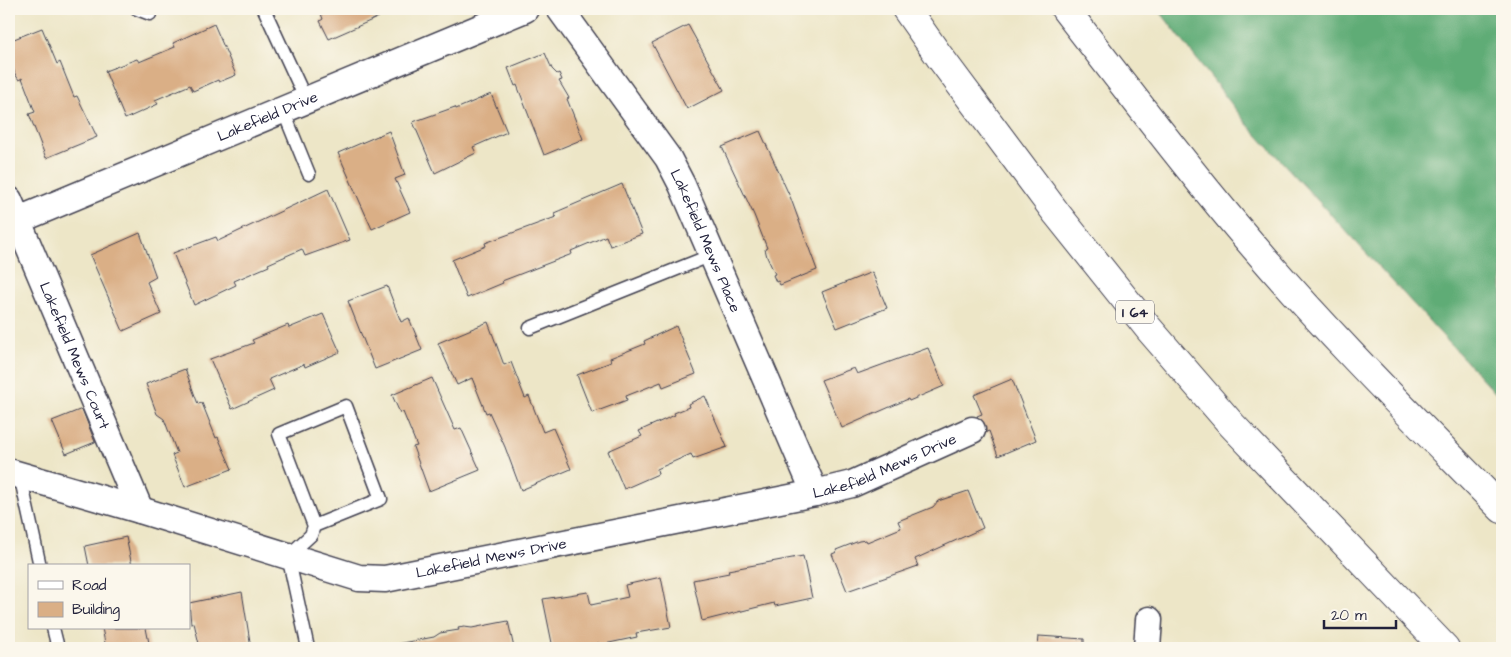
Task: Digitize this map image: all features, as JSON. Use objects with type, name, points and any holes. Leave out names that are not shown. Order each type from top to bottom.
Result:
[{"type":"highway","name":"I 64","points":[[906,9],[1051,206],[1149,328],[1232,425],[1445,648]]},
{"type":"highway","points":[[1065,9],[1183,161],[1256,249],[1348,352],[1502,509]]},
{"type":"street","name":"Lakefield Drive","points":[[12,215],[294,105],[525,9]]},
{"type":"street","name":"Lakefield Mews Place","points":[[560,9],[668,158],[712,255],[814,493]]},
{"type":"street","name":"Lakefield Mews Court","points":[[12,215],[140,510]]},
{"type":"street","name":"Lakefield Mews Drive","points":[[14,473],[359,578],[385,579],[852,484],[972,430]]},
{"type":"street","points":[[1147,648],[1149,620]]},
{"type":"lane","points":[[137,9],[150,14]]},
{"type":"lane","points":[[264,9],[294,105],[309,174]]},
{"type":"lane","points":[[530,328],[712,255]]},
{"type":"lane","points":[[308,648],[288,556],[311,535],[314,526],[279,434],[346,406],[381,499],[314,526]]},
{"type":"lane","points":[[14,473],[39,564]]},
{"type":"lane","points":[[54,630],[58,648]]},
{"type":"green space","points":[[1158,9],[1502,9],[1502,400],[1247,124]]},
{"type":"building","points":[[319,9],[376,9],[379,17],[329,39],[320,21],[323,19]]},
{"type":"building","points":[[214,24],[236,75],[219,82],[218,80],[193,91],[190,85],[155,100],[158,104],[125,119],[105,71],[137,59],[139,62],[175,47],[173,43]]},
{"type":"building","points":[[688,25],[724,90],[687,109],[652,43]]},
{"type":"building","points":[[42,28],[57,64],[60,62],[74,97],[77,96],[97,137],[46,158],[29,114],[35,112],[22,78],[19,80],[15,74],[9,54],[9,41]]},
{"type":"building","points":[[545,53],[552,69],[557,74],[559,73],[562,80],[559,81],[569,98],[567,99],[583,139],[544,155],[517,85],[515,86],[508,68]]},
{"type":"building","points":[[491,94],[507,132],[473,147],[476,153],[435,173],[413,122],[455,107],[456,109]]},
{"type":"building","points":[[389,131],[405,175],[395,179],[410,212],[372,229],[338,153]]},
{"type":"building","points":[[760,131],[791,199],[817,270],[780,285],[778,281],[776,282],[773,275],[775,274],[765,249],[767,248],[754,215],[722,147]]},
{"type":"building","points":[[622,184],[642,234],[610,246],[606,236],[571,251],[572,254],[502,281],[503,283],[467,298],[452,260],[486,246],[485,243],[556,217],[554,213]]},
{"type":"building","points":[[328,189],[350,240],[305,256],[302,249],[234,281],[236,285],[194,305],[173,253],[216,237],[218,241]]},
{"type":"building","points":[[140,233],[156,277],[147,282],[161,314],[123,331],[90,255]]},
{"type":"building","points":[[872,272],[887,308],[837,328],[822,292]]},
{"type":"building","points":[[387,286],[401,322],[409,318],[422,350],[375,369],[348,301]]},
{"type":"building","points":[[323,314],[340,352],[305,367],[304,364],[269,379],[274,390],[232,409],[210,359],[254,343],[252,340],[288,325],[289,328]]},
{"type":"building","points":[[488,322],[504,365],[511,362],[525,398],[529,396],[543,432],[553,428],[571,469],[521,490],[505,447],[489,412],[486,413],[472,378],[457,385],[438,343]]},
{"type":"building","points":[[676,326],[696,374],[663,387],[661,382],[626,396],[627,400],[592,413],[577,375],[611,362],[610,358],[645,344],[644,341]]},
{"type":"building","points":[[928,348],[944,386],[909,401],[908,399],[842,428],[821,380],[854,368],[857,374]]},
{"type":"building","points":[[185,369],[198,404],[202,403],[216,438],[218,437],[232,469],[185,487],[172,455],[177,453],[164,419],[157,414],[146,384]]},
{"type":"building","points":[[432,378],[455,430],[461,428],[480,470],[429,491],[413,447],[417,446],[403,412],[400,413],[392,395]]},
{"type":"building","points":[[1012,379],[1036,440],[998,456],[989,431],[984,433],[977,416],[982,414],[974,395]]},
{"type":"building","points":[[705,396],[727,447],[693,459],[691,454],[657,469],[658,474],[624,489],[608,451],[642,436],[639,431],[675,415],[674,413],[689,407],[688,404]]},
{"type":"building","points":[[82,409],[95,442],[66,454],[52,421]]},
{"type":"building","points":[[968,491],[983,528],[915,559],[918,566],[847,591],[832,554],[837,552],[836,550],[859,541],[866,540],[867,542],[901,528],[898,521],[933,507],[938,501]]},
{"type":"building","points":[[126,537],[132,564],[89,564],[85,546]]},
{"type":"building","points":[[803,556],[812,598],[775,606],[774,603],[702,621],[693,580],[729,573],[728,570]]},
{"type":"building","points":[[661,577],[671,627],[636,633],[637,637],[600,645],[599,643],[575,648],[553,648],[543,599],[588,592],[591,605],[628,597],[625,585]]},
{"type":"building","points":[[242,592],[251,648],[200,648],[194,623],[191,624],[190,603]]},
{"type":"building","points":[[508,621],[514,648],[375,648],[434,637],[440,633],[459,630],[458,628],[472,628]]},
{"type":"building","points":[[102,630],[146,630],[150,648],[106,648]]},
{"type":"building","points":[[1039,636],[1084,639],[1084,648],[1038,648]]}]
